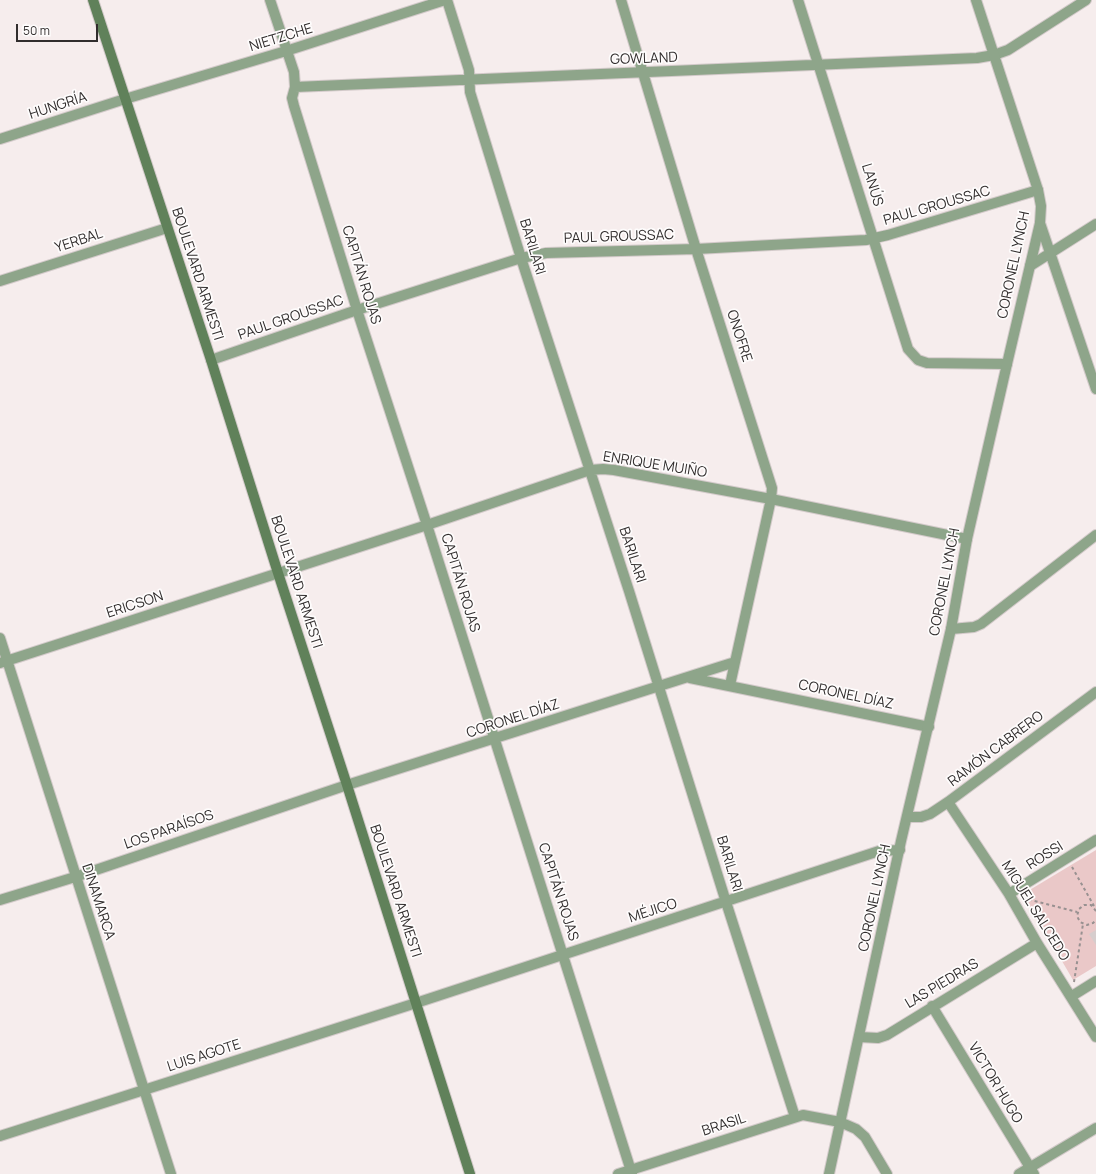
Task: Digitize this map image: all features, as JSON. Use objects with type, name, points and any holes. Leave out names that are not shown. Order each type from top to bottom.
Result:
[{"type":"main road","name":"BOULEVARD ARMESTI","points":[[93,0],[348,785],[470,1174]]},
{"type":"street","name":"CAPITÁN ROJAS","points":[[270,0],[294,72],[292,98],[294,106],[357,310],[427,525],[632,1172]]},
{"type":"street","name":"NIETZCHE","points":[[125,99],[286,51],[446,0]]},
{"type":"street","name":"BARILARI","points":[[446,0],[469,70],[470,92],[521,258],[590,470],[795,1117]]},
{"type":"street","name":"ONOFRE","points":[[621,0],[696,249],[772,488],[771,499],[730,685]]},
{"type":"street","name":"LANÚS","points":[[798,0],[908,349],[918,360],[927,363],[1006,364]]},
{"type":"street","name":"CORONEL LYNCH","points":[[829,1174],[900,850],[951,629],[967,538],[1006,364],[1040,223],[1041,206],[1038,190],[976,0]]},
{"type":"street","name":"GOWLAND","points":[[294,87],[977,58],[994,55],[1016,46],[1086,0]]},
{"type":"street","name":"HUNGRÍA","points":[[0,139],[125,99]]},
{"type":"street","name":"PAUL GROUSSAC","points":[[211,360],[357,310],[521,258],[546,253],[696,249],[874,239],[1038,190]]},
{"type":"street","points":[[1040,223],[1096,389]]},
{"type":"street","points":[[1030,266],[1096,224]]},
{"type":"street","name":"YERBAL","points":[[0,280],[167,228]]},
{"type":"street","name":"ENRIQUE MUIÑO","points":[[278,573],[590,470],[603,469],[771,499],[967,538]]},
{"type":"street","points":[[951,629],[974,627],[981,624],[1096,535]]},
{"type":"street","name":"ERICSON","points":[[4,662],[278,573]]},
{"type":"street","name":"DINAMARCA","points":[[0,638],[4,662],[171,1174]]},
{"type":"street","name":"CORONEL DÍAZ","points":[[348,785],[494,740],[735,662]]},
{"type":"street","name":"CORONEL DÍAZ","points":[[687,678],[730,685],[929,727]]},
{"type":"street","name":"RAMÓN CABRERO","points":[[908,817],[921,817],[930,814],[1096,692]]},
{"type":"street","name":"LOS PARAÍSOS","points":[[0,900],[75,877],[348,785]]},
{"type":"street","name":"MIGUEL SALCEDO","points":[[948,802],[1009,894],[1096,1037]]},
{"type":"street","name":"ROSSI","points":[[1009,894],[1096,840]]},
{"type":"street","name":"MÉJICO","points":[[416,1003],[879,851],[900,850]]},
{"type":"street","name":"LAS PIEDRAS","points":[[859,1036],[871,1038],[878,1038],[882,1036],[1038,943]]},
{"type":"street","points":[[1072,996],[1096,981]]},
{"type":"street","name":"LUIS AGOTE","points":[[0,1136],[416,1003]]},
{"type":"street","name":"VICTOR HUGO","points":[[932,1006],[1032,1171]]},
{"type":"street","name":"BRASIL","points":[[618,1174],[632,1172],[795,1117],[809,1116],[840,1122],[862,1133],[887,1174]]},
{"type":"street","points":[[1019,1174],[1032,1171],[1096,1128]]},
{"type":"path","points":[[1068,858],[1096,910]]},
{"type":"path","points":[[1009,894],[1078,912]]},
{"type":"path","points":[[1094,906],[1084,905],[1079,909],[1078,919],[1083,924],[1090,924],[1096,920]]},
{"type":"path","points":[[1072,996],[1083,924]]},
{"type":"shaded area","points":[[1096,850],[1096,966],[1073,980],[1023,894]]},
{"type":"building","points":[[1096,930],[1096,945],[1089,934]]}]
